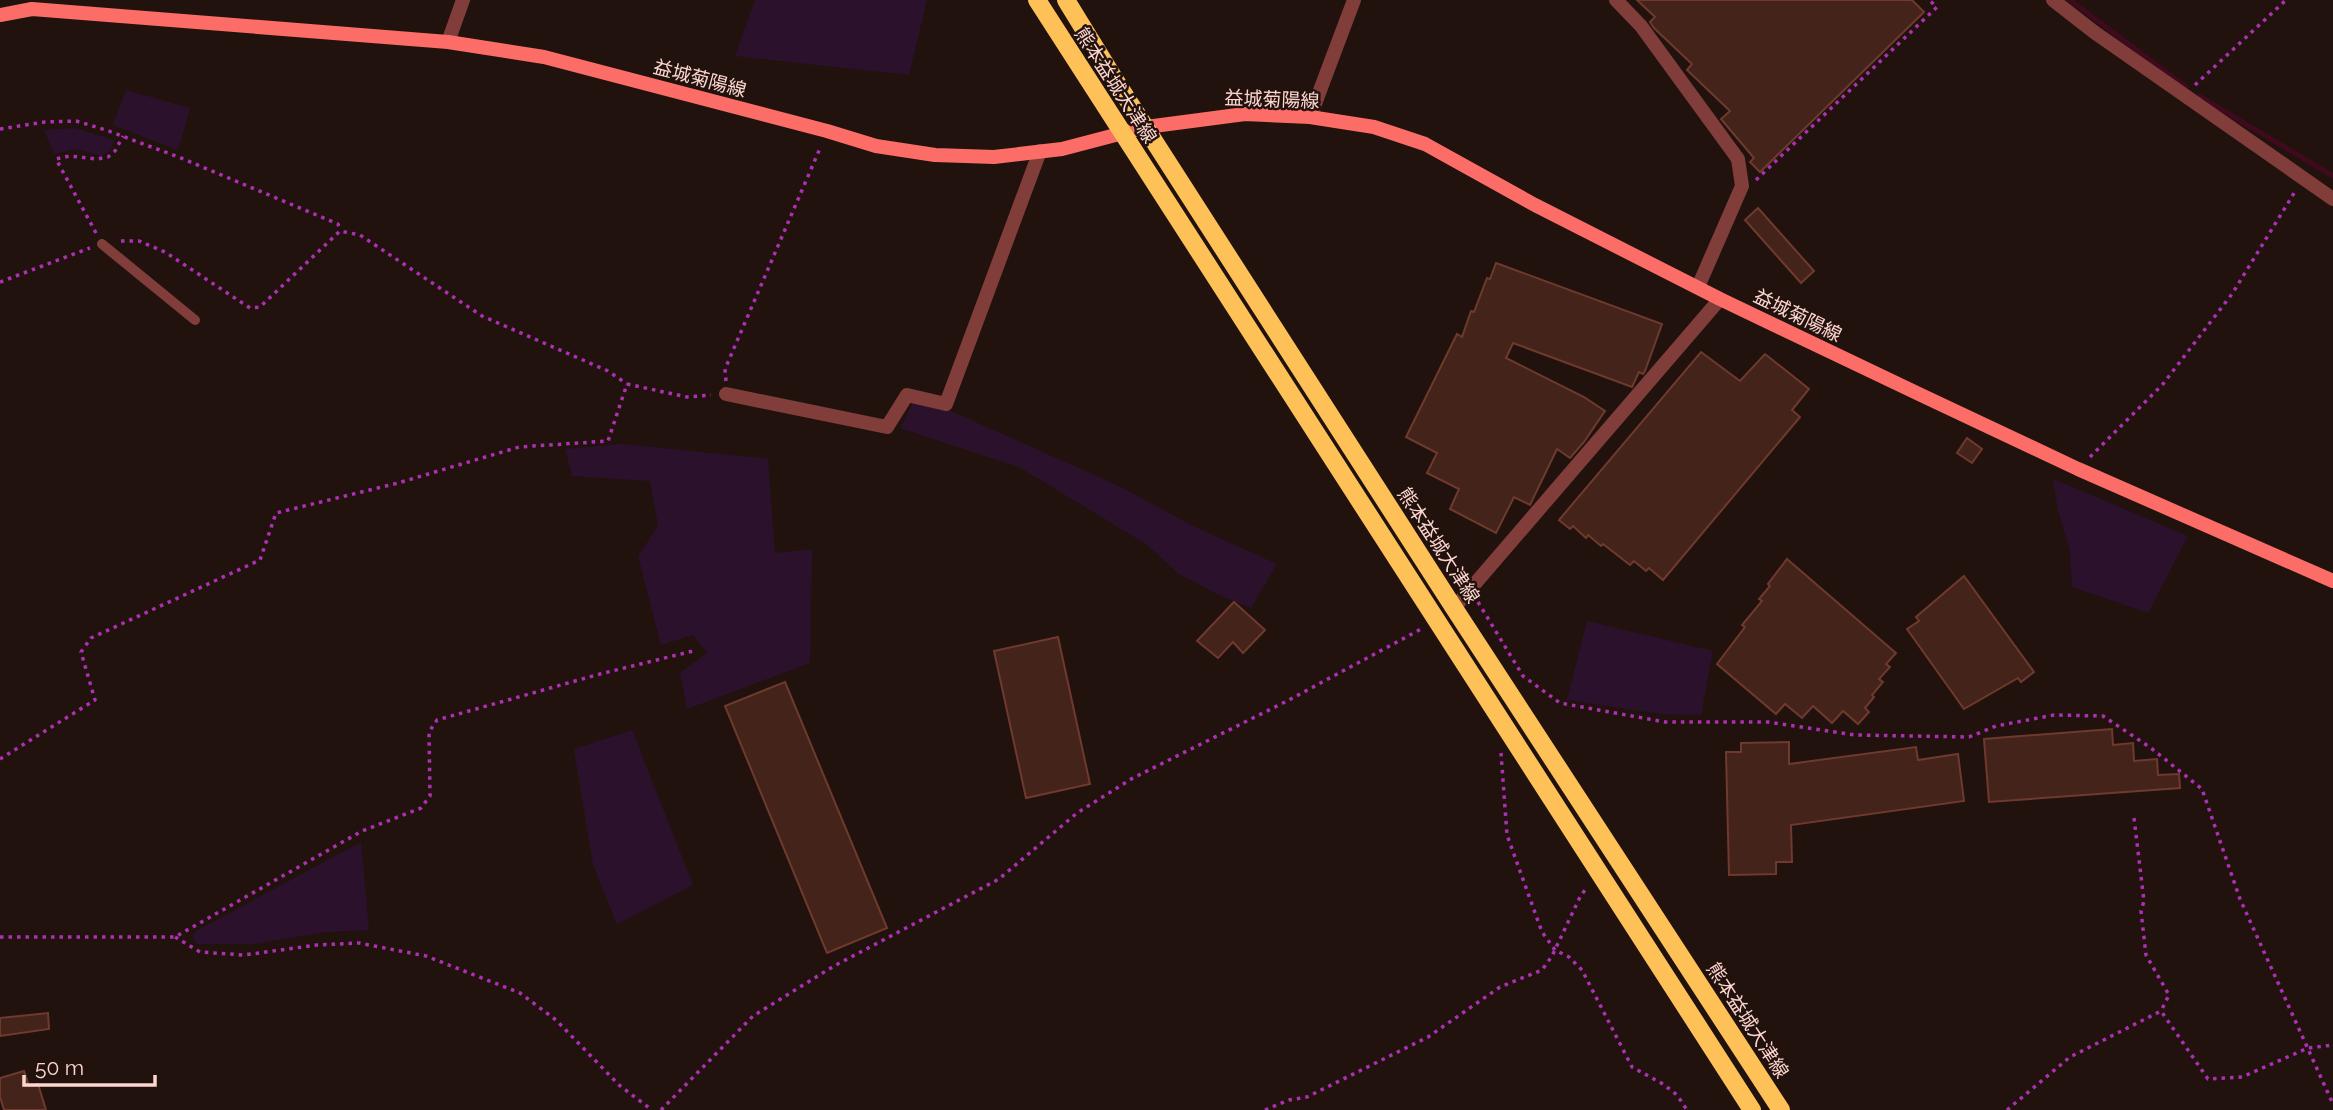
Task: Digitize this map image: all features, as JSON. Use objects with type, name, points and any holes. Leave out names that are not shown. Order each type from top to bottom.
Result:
[{"type":"main road","name":"熊本益城大津線","points":[[1037,0],[1752,1110]]},
{"type":"main road","name":"熊本益城大津線","points":[[1066,0],[1454,608],[1781,1110]]},
{"type":"main road","name":"益城菊陽線","points":[[0,15],[32,9],[448,42],[544,57],[876,146],[935,155],[994,157],[1062,149],[1146,127],[1245,114],[1310,117],[1374,127],[1425,144],[1535,205],[1720,299],[2078,469],[2333,581]]},
{"type":"street","points":[[448,42],[463,0]]},
{"type":"street","points":[[1310,117],[1354,0]]},
{"type":"street","points":[[1616,0],[1641,26],[1738,159],[1742,186],[1698,287]]},
{"type":"street","points":[[2053,0],[2184,96],[2333,199]]},
{"type":"street","points":[[726,394],[887,427],[907,395],[946,404],[1040,151]]},
{"type":"street","points":[[1454,608],[1720,299]]},
{"type":"lane","points":[[102,244],[195,320]]},
{"type":"path","points":[[1742,186],[1755,181],[1937,7],[1929,0]]},
{"type":"path","points":[[2184,96],[2286,0]]},
{"type":"path","points":[[0,129],[45,122],[76,121],[123,136],[338,225],[340,231]]},
{"type":"path","points":[[340,231],[360,235],[482,316],[608,371],[627,384],[687,397],[726,394],[725,369],[827,131]]},
{"type":"path","points":[[102,244],[56,159],[70,156],[97,159],[108,157],[115,151],[123,136]]},
{"type":"path","points":[[2078,469],[2162,384],[2232,294],[2303,179]]},
{"type":"path","points":[[0,282],[102,244],[139,241],[165,252],[250,307],[260,307],[340,231]]},
{"type":"path","points":[[0,759],[95,700],[80,652],[92,638],[260,561],[276,513],[398,483],[519,447],[608,441],[627,384]]},
{"type":"path","points":[[1471,590],[1523,676],[1560,703],[1665,722],[1768,723],[1855,735],[1969,737],[1996,726],[2054,715],[2103,716],[2151,748],[2202,789],[2240,899],[2333,1104]]},
{"type":"path","points":[[661,1110],[753,1016],[834,966],[999,879],[1077,813],[1133,778],[1437,622]]},
{"type":"path","points":[[0,937],[175,937],[362,831],[421,808],[430,796],[429,732],[437,720],[693,651]]},
{"type":"path","points":[[1501,752],[1507,835],[1542,932],[1555,950],[1569,957],[1582,970],[1632,1067],[1663,1084],[1677,1095],[1687,1110]]},
{"type":"path","points":[[2007,1110],[2070,1057],[2161,1011],[2169,995],[2146,955],[2141,911],[2144,901],[2134,818]]},
{"type":"path","points":[[1265,1110],[1289,1100],[1307,1097],[1427,1037],[1500,987],[1542,970],[1555,950],[1580,897],[1598,872]]},
{"type":"path","points":[[175,937],[200,952],[233,955],[317,944],[359,943],[426,956],[520,993],[556,1020],[619,1085],[652,1110]]},
{"type":"path","points":[[2161,1011],[2208,1079],[2242,1077],[2308,1048],[2333,1045]]},
{"type":"shaded area","points":[[755,0],[927,0],[909,75],[735,56]]},
{"type":"shaded area","points":[[126,90],[190,108],[178,150],[113,125]]},
{"type":"shaded area","points":[[75,128],[114,140],[110,151],[101,156],[76,149],[54,154],[44,130]]},
{"type":"shaded area","points":[[914,401],[951,411],[1121,487],[1193,526],[1277,564],[1251,608],[1221,596],[1179,574],[1146,544],[1019,467],[900,428]]},
{"type":"shaded area","points":[[623,444],[768,459],[775,553],[812,549],[810,663],[687,709],[680,673],[707,653],[693,635],[661,645],[638,556],[658,526],[650,481],[572,476],[565,449]]},
{"type":"shaded area","points":[[2053,479],[2188,536],[2148,613],[2072,587],[2070,551],[2058,511]]},
{"type":"shaded area","points":[[1587,621],[1713,651],[1701,715],[1662,714],[1567,700]]},
{"type":"shaded area","points":[[632,730],[693,885],[617,924],[593,865],[574,749]]},
{"type":"shaded area","points":[[361,842],[369,930],[327,932],[254,944],[197,944],[192,936],[196,931]]},
{"type":"building","points":[[1637,0],[1912,0],[1924,12],[1760,172],[1750,162],[1754,158],[1721,119],[1730,111],[1687,70],[1692,64],[1654,28],[1650,22],[1655,17]]},
{"type":"building","points":[[1758,208],[1814,271],[1801,283],[1745,220]]},
{"type":"building","points":[[1496,263],[1662,324],[1645,371],[1643,374],[1639,372],[1632,387],[1513,343],[1506,358],[1584,397],[1605,411],[1570,458],[1557,449],[1530,505],[1514,497],[1496,533],[1450,509],[1459,489],[1427,473],[1437,453],[1406,437],[1457,334],[1462,337],[1471,311],[1474,312]]},
{"type":"building","points":[[1701,352],[1740,381],[1765,354],[1809,389],[1792,410],[1800,417],[1663,580],[1649,568],[1646,571],[1634,561],[1630,565],[1603,544],[1601,546],[1588,535],[1586,538],[1573,526],[1570,529],[1559,520]]},
{"type":"building","points":[[1967,438],[1982,449],[1972,463],[1957,453]]},
{"type":"building","points":[[1787,559],[1896,653],[1886,664],[1890,667],[1879,679],[1883,682],[1865,708],[1869,712],[1858,724],[1843,711],[1832,723],[1813,706],[1802,718],[1785,704],[1776,714],[1717,664],[1745,627],[1742,625],[1762,601],[1759,599]]},
{"type":"building","points":[[1964,576],[2034,672],[2021,682],[2018,678],[1964,709],[1907,629],[1919,621],[1916,617]]},
{"type":"building","points":[[1234,602],[1265,630],[1243,653],[1233,642],[1218,658],[1197,641]]},
{"type":"building","points":[[1058,637],[1090,784],[1026,798],[994,651]]},
{"type":"building","points":[[785,682],[887,928],[827,953],[725,706]]},
{"type":"building","points":[[2112,729],[2113,745],[2133,743],[2134,761],[2157,759],[2158,775],[2179,774],[2180,788],[1989,802],[1984,739]]},
{"type":"building","points":[[1789,742],[1789,764],[1916,747],[1918,760],[1958,754],[1964,801],[1791,825],[1792,862],[1776,862],[1776,874],[1729,875],[1726,752],[1741,752],[1741,743]]},
{"type":"building","points":[[48,1013],[49,1029],[0,1036],[0,1018]]},
{"type":"building","points":[[24,1071],[29,1086],[38,1084],[46,1110],[4,1110],[0,1097],[0,1078]]},
{"type":"waterway","points":[[2070,0],[2186,87]]},
{"type":"waterway","points":[[2199,96],[2333,176]]}]
